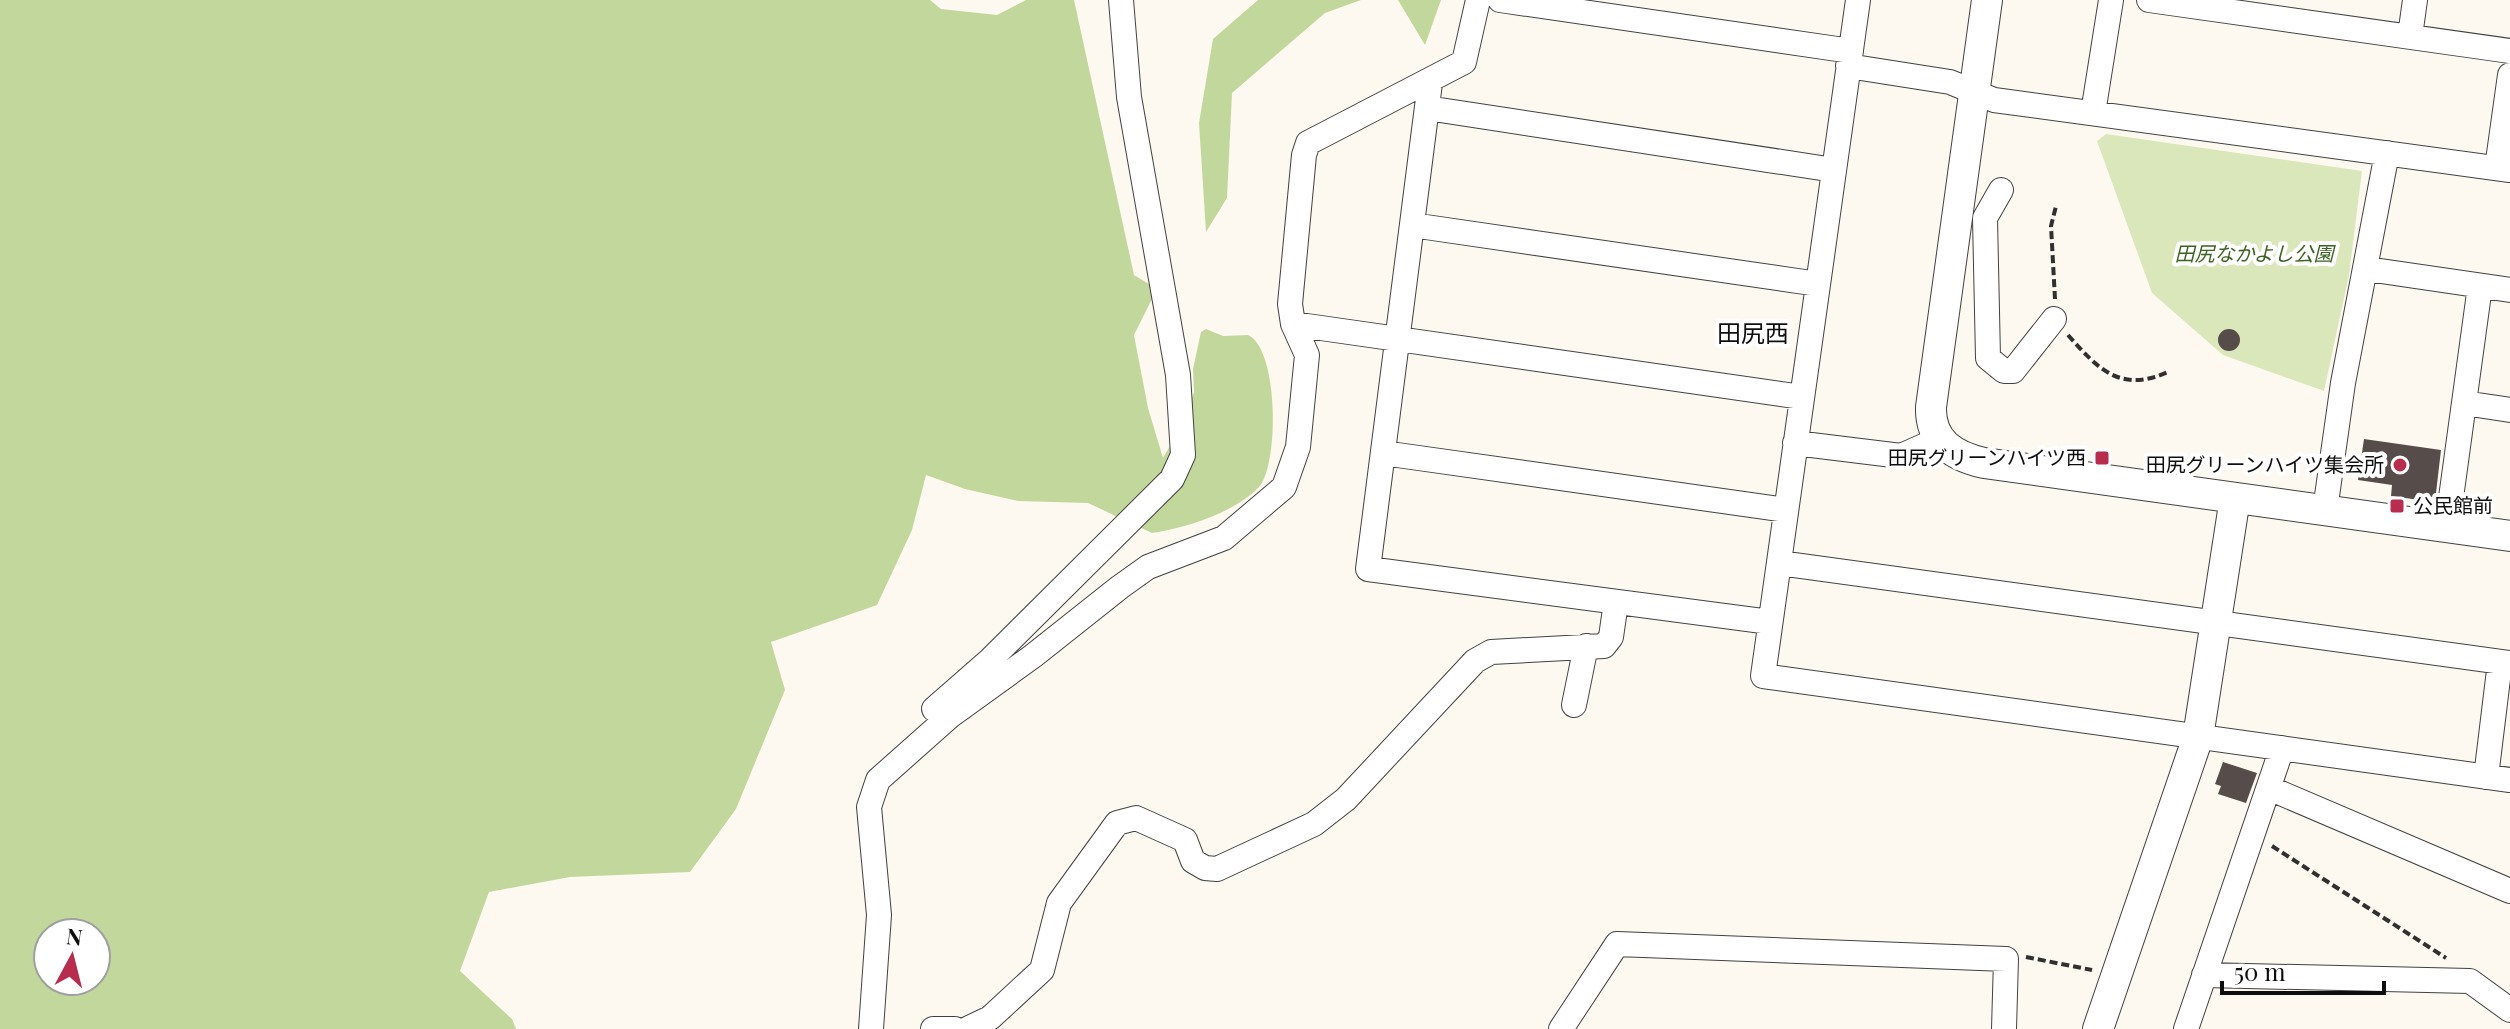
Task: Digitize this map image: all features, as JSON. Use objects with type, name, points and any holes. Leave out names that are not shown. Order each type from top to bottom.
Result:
[{"type":"street","points":[[871,1029],[879,915],[869,807],[880,764],[891,745],[990,660],[1162,490],[1172,479],[1183,455],[1178,375],[1124,69],[1121,0]]},
{"type":"street","points":[[878,780],[950,716],[1120,587],[1148,567],[1224,538],[1284,487],[1298,447],[1307,355],[1293,324],[1290,304],[1304,155],[1308,143],[1430,83],[1464,62],[1478,0]]},
{"type":"street","points":[[1779,563],[2505,662],[2498,778],[1763,676],[1858,0]]},
{"type":"street","points":[[1987,0],[1931,407],[1939,439],[1957,455],[1984,463],[2510,536]]},
{"type":"street","points":[[2093,113],[2111,0]]},
{"type":"street","points":[[2149,0],[2510,51]]},
{"type":"street","points":[[2410,36],[2415,0]]},
{"type":"street","points":[[1515,1],[1850,59],[1950,82],[1994,100],[2504,169],[2510,75]]},
{"type":"street","points":[[1430,83],[1368,569],[1770,622]]},
{"type":"street","points":[[1427,108],[1834,170]]},
{"type":"street","points":[[2325,510],[2344,378],[2387,153]]},
{"type":"street","points":[[2001,190],[1979,217],[1988,358],[2004,371],[2013,371],[2054,319]]},
{"type":"street","points":[[1412,225],[1818,284]]},
{"type":"street","points":[[2367,269],[2510,290]]},
{"type":"street","points":[[2447,527],[2480,286]]},
{"type":"street","points":[[1293,324],[1802,397]]},
{"type":"street","points":[[2464,403],[2510,410]]},
{"type":"street","points":[[1795,443],[1901,456],[1939,439]]},
{"type":"street","points":[[1383,453],[1786,510]]},
{"type":"street","points":[[2098,1029],[2198,737],[2235,498]]},
{"type":"street","points":[[967,1029],[990,1018],[1042,970],[1059,903],[1117,823],[1136,818],[1185,840],[1193,861],[1205,868],[1217,869],[1314,824],[1346,799],[1475,661],[1491,652],[1604,646],[1611,637],[1616,602]]},
{"type":"street","points":[[1574,705],[1586,646]]},
{"type":"street","points":[[2186,1029],[2282,748]]},
{"type":"street","points":[[2269,788],[2510,891]]},
{"type":"street","points":[[1561,1029],[1617,944],[2006,959],[2004,1029]]},
{"type":"street","points":[[2204,975],[2470,981],[2510,1010]]},
{"type":"street","points":[[933,1029],[955,1029]]},
{"type":"path","points":[[2056,206],[2051,226],[2056,286],[2054,319],[2092,362],[2111,375],[2141,381],[2170,371]]},
{"type":"path","points":[[2253,834],[2467,971],[2470,981]]},
{"type":"path","points":[[2006,959],[2018,956],[2099,971]]},
{"type":"green space","points":[[0,0],[930,0],[941,9],[997,15],[1026,0],[1074,0],[1134,275],[1157,289],[1134,335],[1148,408],[1163,458],[1183,424],[1194,392],[1193,369],[1201,332],[1206,329],[1223,336],[1248,335],[1258,345],[1266,362],[1270,383],[1272,433],[1266,475],[1249,496],[1223,512],[1152,533],[1088,503],[1018,501],[965,489],[926,475],[912,530],[877,605],[771,642],[785,690],[736,809],[690,872],[570,877],[489,892],[460,971],[512,1019],[516,1029],[0,1029]]},
{"type":"green space","points":[[1258,0],[1361,0],[1325,13],[1232,93],[1227,198],[1206,232],[1199,123],[1213,39]]},
{"type":"green space","points":[[1398,0],[1441,0],[1425,45]]},
{"type":"green space","name":"田尻なかよし公園","points":[[2106,134],[2362,171],[2349,275],[2324,391],[2223,355],[2152,293],[2097,141]]},
{"type":"building","points":[[2229,329],[2237,332],[2240,340],[2237,348],[2229,351],[2221,348],[2218,340],[2221,332]]},
{"type":"building","name":"田尻グリーンハイツ集会所","points":[[2364,439],[2441,450],[2436,493],[2427,501],[2391,496],[2392,485],[2358,480]]},
{"type":"building","points":[[2223,762],[2257,773],[2246,803],[2218,794],[2221,786],[2215,784]]},
{"type":"place","name":"田尻グリーンハイツ西","points":[[2102,458]]},
{"type":"place","name":"田尻グリーンハイツ集会所","points":[[2400,465]]},
{"type":"place","name":"公民館前","points":[[2397,506]]},
{"type":"district","name":"田尻西","points":[[1753,334]]}]
